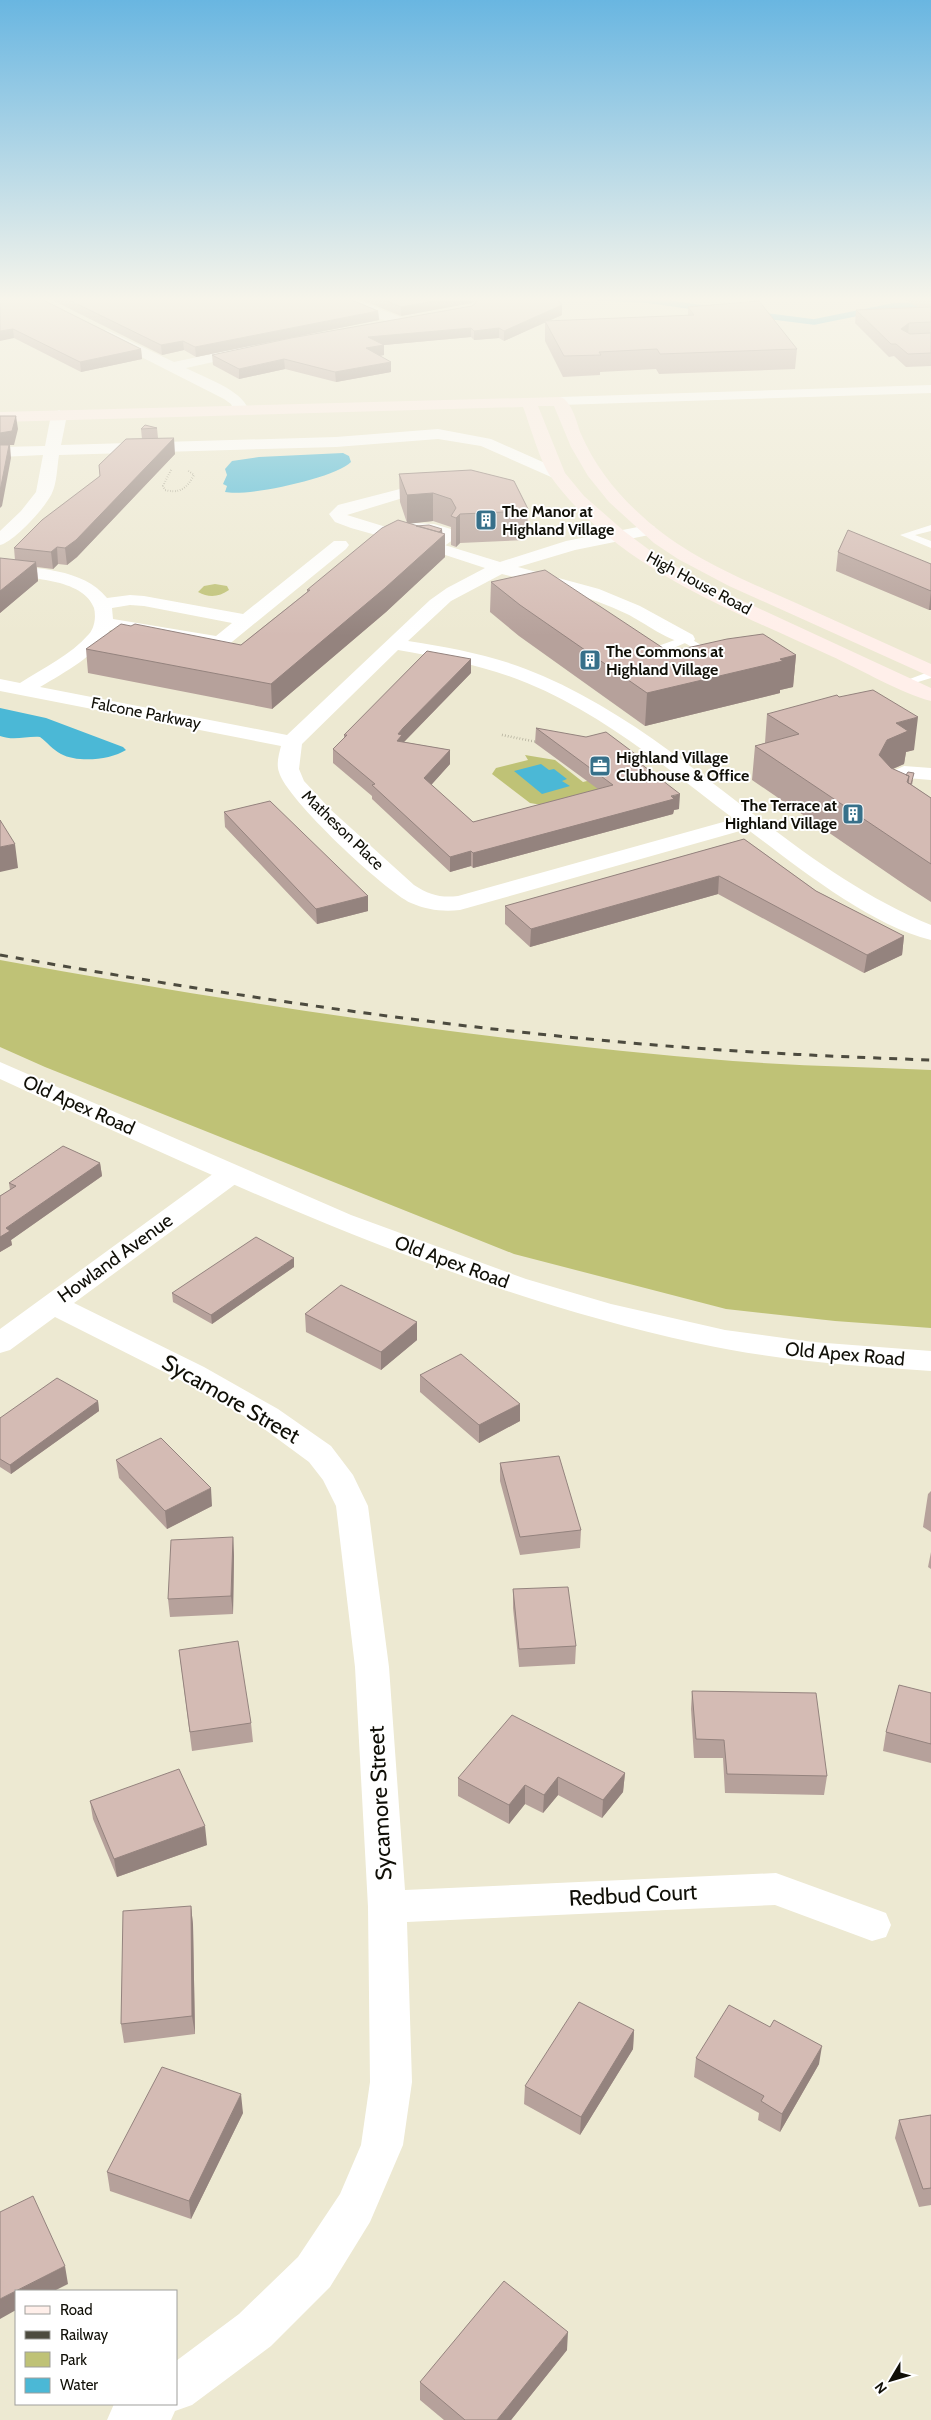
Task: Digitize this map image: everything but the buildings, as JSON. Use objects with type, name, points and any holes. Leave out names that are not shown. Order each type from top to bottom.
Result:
[{"type":"main road","points":[[0,416],[182,411]]},
{"type":"main road","name":"High House Road","points":[[532,411],[557,474],[578,499],[618,535],[650,559],[708,592],[931,695]]},
{"type":"main road","name":"High House Road","points":[[564,411],[577,443],[594,473],[625,510],[687,559],[931,672]]},
{"type":"street","points":[[0,540],[27,516],[42,496],[59,415]]},
{"type":"street","points":[[0,452],[336,442],[438,434],[485,442],[557,474]]},
{"type":"street","points":[[400,494],[344,509],[337,514],[341,518],[357,524],[616,601],[686,639]]},
{"type":"street","points":[[292,742],[394,644],[451,593],[502,568],[567,547],[648,530]]},
{"type":"street","points":[[103,624],[127,625],[220,642],[340,545]]},
{"type":"street","points":[[0,570],[55,576],[74,582],[92,593],[102,604],[103,624],[95,639],[82,650],[24,689]]},
{"type":"street","points":[[102,604],[130,600],[144,601],[248,620]]},
{"type":"street","points":[[394,644],[488,664],[528,676],[553,688],[606,718],[872,906],[931,933]]},
{"type":"street","name":"Falcone Parkway","points":[[0,684],[292,742]]},
{"type":"street","name":"Matheson Place","points":[[292,742],[288,756],[290,774],[302,794],[406,890],[424,900],[440,904],[460,903],[750,821]]},
{"type":"street","points":[[931,774],[904,772],[891,778],[887,789],[900,801],[931,806]]},
{"type":"street","name":"Old Apex Road","points":[[0,1070],[231,1174],[362,1228],[502,1282],[642,1321],[697,1334],[784,1349],[931,1361]]},
{"type":"street","name":"Howland Avenue","points":[[0,1343],[231,1174]]},
{"type":"street","name":"Sycamore Street","points":[[52,1304],[193,1374],[267,1416],[320,1454],[337,1475],[352,1506],[372,1667],[387,1907],[391,2082],[382,2144],[355,2208],[314,2272],[255,2330],[178,2388]]},
{"type":"street","name":"Redbud Court","points":[[387,1907],[776,1889],[872,1925]]},
{"type":"street","points":[[130,2420],[153,2405]]},
{"type":"lane","points":[[931,528],[905,535],[931,545]]},
{"type":"lane","points":[[662,658],[654,653],[686,639],[715,658],[700,662]]},
{"type":"lane","points":[[905,683],[931,672]]},
{"type":"path","points":[[171,470],[163,486],[165,490],[179,492],[188,487],[194,475],[187,470]]},
{"type":"path","points":[[502,735],[541,742]]},
{"type":"green space","points":[[215,584],[227,586],[229,590],[214,596],[198,592],[204,586]]},
{"type":"green space","points":[[525,755],[555,760],[583,782],[591,780],[603,789],[542,805],[530,803],[492,774],[496,768],[528,760]]},
{"type":"green space","points":[[0,960],[182,992],[365,1020],[549,1043],[733,1061],[931,1070],[931,1328],[835,1321],[726,1309],[514,1254],[45,1067],[0,1047]]},
{"type":"water","points":[[343,453],[349,456],[351,462],[342,468],[310,480],[252,492],[225,492],[227,486],[223,484],[227,475],[225,469],[232,461],[259,457]]},
{"type":"water","points":[[0,708],[46,718],[123,747],[126,750],[103,758],[76,759],[58,752],[40,737],[15,738],[0,736]]},
{"type":"water","points":[[541,764],[549,770],[554,769],[567,779],[562,781],[570,786],[542,794],[514,771]]},
{"type":"railway","points":[[0,955],[144,980],[433,1022],[622,1042],[710,1049],[931,1060]]},
{"type":"place","name":"The Manor at Highland Village","points":[[486,520]]},
{"type":"place","name":"The Commons at Highland Village","points":[[590,660]]},
{"type":"place","name":"Highland Village Clubhouse & Office","points":[[600,766]]},
{"type":"place","name":"The Terrace at Highland Village","points":[[853,814]]}]
